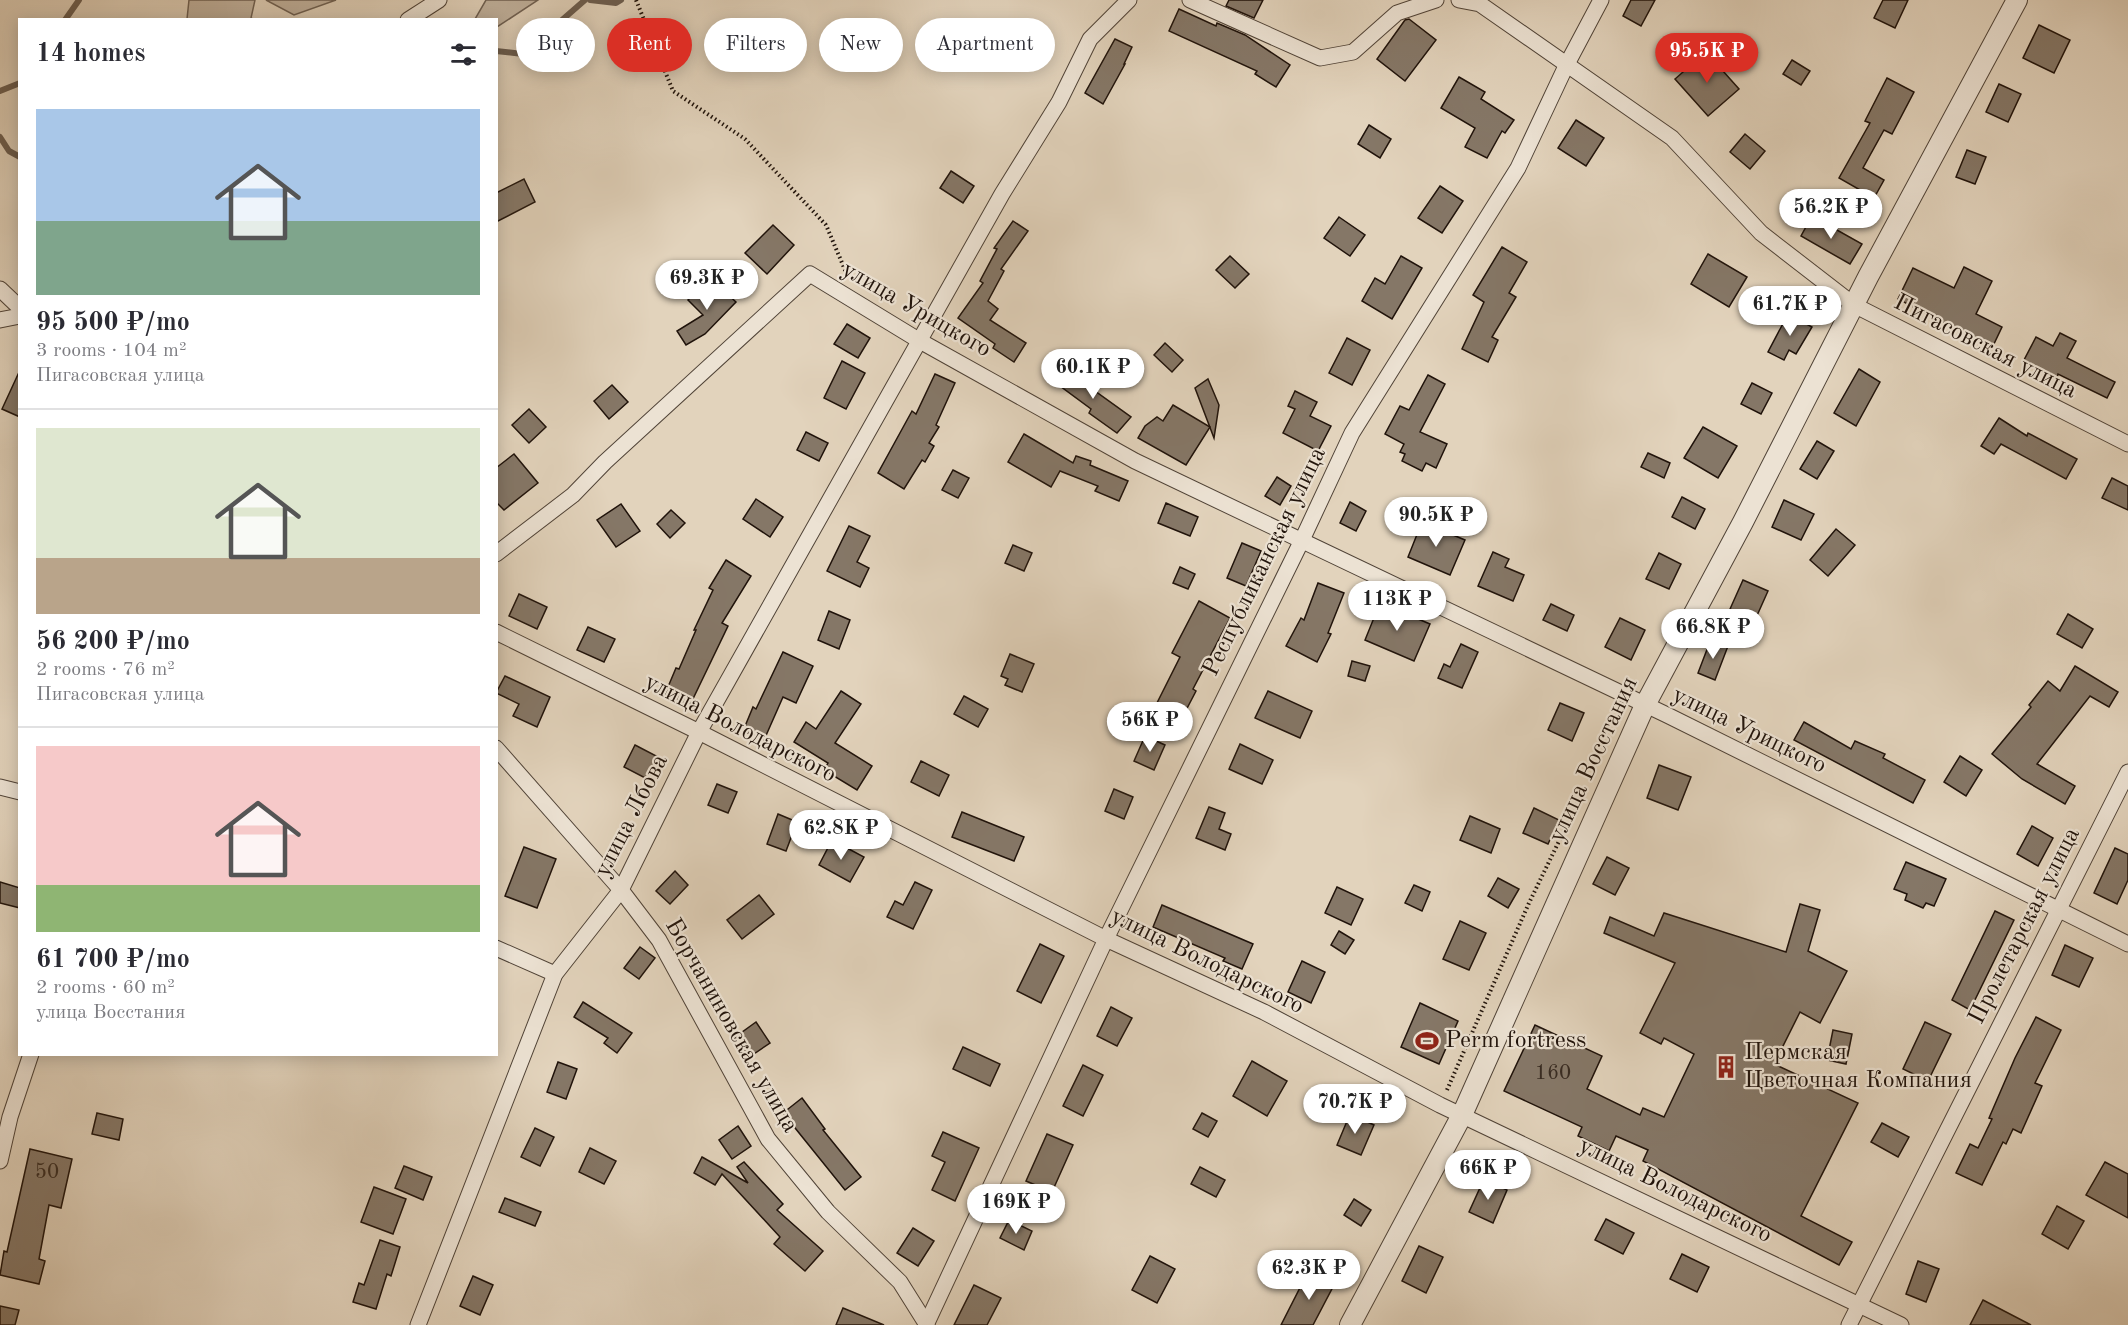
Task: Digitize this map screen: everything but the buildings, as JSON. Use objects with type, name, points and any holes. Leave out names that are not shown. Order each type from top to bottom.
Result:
[{"type":"street","points":[[411,18],[439,0]]},
{"type":"street","name":"улица Лбова","points":[[418,1325],[555,974],[621,890],[699,732],[1002,194],[1059,102],[1090,39],[1128,0]]},
{"type":"street","points":[[1190,0],[1320,58],[1353,52],[1397,13],[1436,0]]},
{"type":"street","name":"Пигасовская улица","points":[[1459,0],[1480,4],[1672,138],[1761,233],[1854,304],[2128,444]]},
{"type":"street","name":"Республиканская улица","points":[[927,1325],[1106,939],[1302,540],[1352,433],[1518,168],[1566,66],[1602,0]]},
{"type":"street","name":"улица Восстания","points":[[1350,1325],[1462,1115],[1645,705],[1743,522],[1854,304],[2017,0]]},
{"type":"street","name":"улица Урицкого","points":[[498,552],[573,495],[605,462],[810,274],[920,340],[1135,461],[1667,715],[2128,945]]},
{"type":"street","points":[[0,289],[18,306]]},
{"type":"street","points":[[0,320],[18,316]]},
{"type":"street","name":"улица Володарского","points":[[498,633],[699,732],[1106,939],[1264,1012],[1440,1105],[1901,1325]]},
{"type":"street","name":"Борчаниновская улица","points":[[498,750],[621,890],[659,940],[768,1139],[828,1212],[900,1282],[927,1325]]},
{"type":"street","name":"Пролетарская улица","points":[[1849,1325],[2128,772]]},
{"type":"street","points":[[0,787],[18,792]]},
{"type":"street","points":[[498,949],[555,974]]},
{"type":"street","points":[[0,1161],[10,1117],[30,1056]]},
{"type":"path","points":[[637,2],[672,91],[746,139],[826,225],[859,304]]},
{"type":"path","points":[[1440,1105],[1529,903],[1584,790]]},
{"type":"shaded area","points":[[189,0],[255,0],[251,18],[187,18]]},
{"type":"shaded area","points":[[266,0],[336,0],[294,15]]},
{"type":"shaded area","points":[[486,0],[538,0],[498,26],[498,18],[476,18]]},
{"type":"waterway","points":[[66,18],[79,0]]},
{"type":"waterway","points":[[498,51],[523,54],[585,0]]},
{"type":"waterway","points":[[590,0],[616,3],[621,0]]},
{"type":"waterway","points":[[0,91],[18,84]]},
{"type":"waterway","points":[[0,137],[9,151],[18,156]]},
{"type":"place","name":"Perm fortress","points":[[1427,1041]]},
{"type":"place","name":"Пермская Цветочная Компания","points":[[1726,1067]]}]
